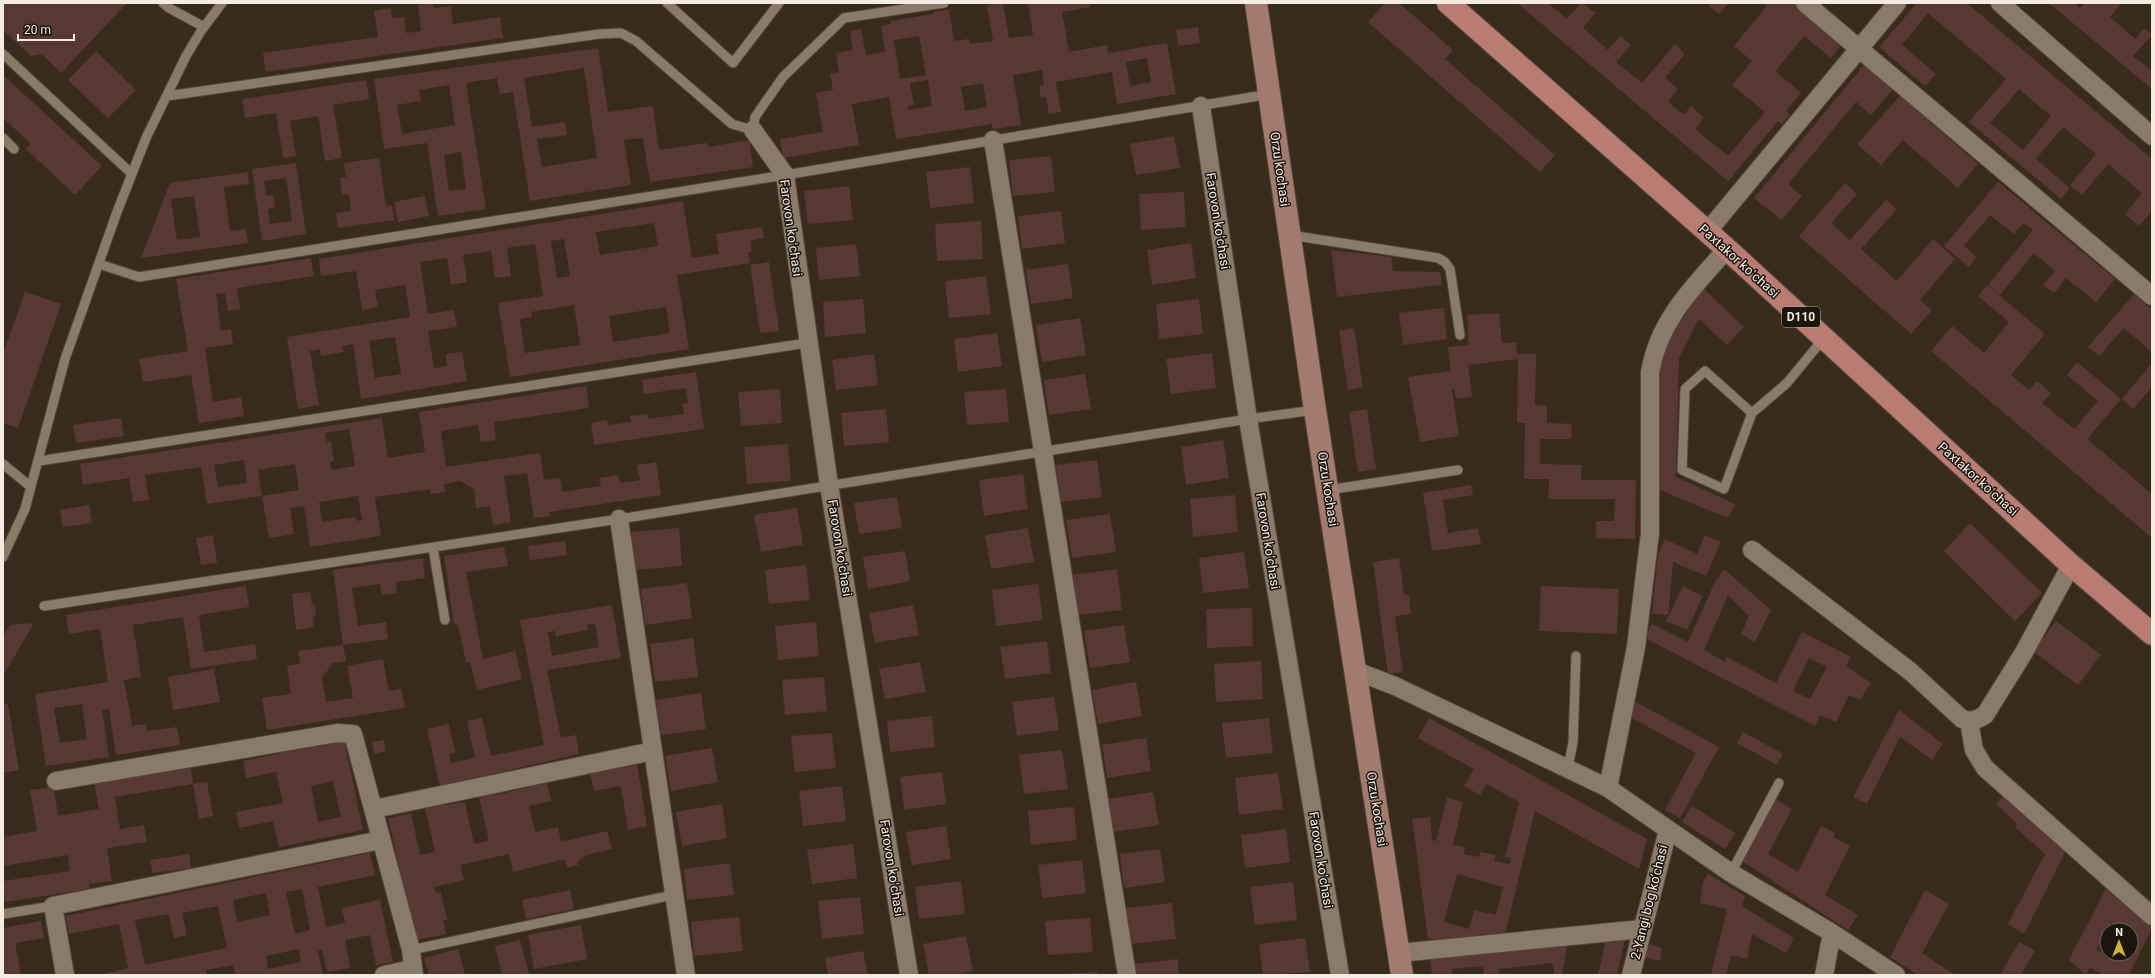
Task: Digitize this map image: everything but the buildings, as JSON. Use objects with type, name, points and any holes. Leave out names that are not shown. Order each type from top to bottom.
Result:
[{"type":"main road","name":"Orzu kochasi","points":[[1256,3],[1315,410],[1402,975]]},
{"type":"main road","name":"Paxtakor koʻchasi","points":[[1448,3],[1727,249],[2071,564],[2152,634]]},
{"type":"street","points":[[1805,3],[2152,296]]},
{"type":"street","points":[[1707,232],[1897,3]]},
{"type":"street","points":[[2000,3],[2152,136]]},
{"type":"street","name":"Farovon koʻchasi","points":[[1201,106],[1248,419],[1340,975]]},
{"type":"street","name":"Farovon koʻchasi","points":[[754,130],[785,175],[829,485],[909,975]]},
{"type":"street","points":[[993,140],[1127,975]]},
{"type":"street","points":[[1608,788],[1636,647],[1650,533],[1650,372],[1652,358],[1667,322],[1691,290],[1727,249]]},
{"type":"street","points":[[619,519],[654,751],[673,895],[686,975]]},
{"type":"street","points":[[1752,550],[1910,672],[1962,719],[1969,721],[1977,720],[1985,715],[2023,654],[2071,564]]},
{"type":"street","points":[[1356,671],[1394,686],[1608,788],[1731,873],[1832,933],[1896,975]]},
{"type":"street","points":[[1969,721],[1974,750],[1985,768],[2152,916]]},
{"type":"street","points":[[56,781],[337,733],[353,734],[411,950],[412,972],[384,975]]},
{"type":"street","points":[[374,809],[654,751]]},
{"type":"street","name":"2-Yangi bog koʼchasi","points":[[1631,975],[1668,830]]},
{"type":"street","points":[[65,975],[53,906],[381,840]]},
{"type":"street","points":[[1398,953],[1642,929]]},
{"type":"street","points":[[1824,975],[1832,933]]},
{"type":"lane","points":[[163,3],[169,8],[204,27]]},
{"type":"lane","points":[[3,557],[7,540],[25,509],[65,359],[98,264],[146,138],[186,56],[204,27],[222,3]]},
{"type":"lane","points":[[667,3],[733,63],[779,3]]},
{"type":"lane","points":[[167,96],[598,34],[621,33],[636,41],[732,124],[754,130],[755,117],[783,77],[844,18],[944,3]]},
{"type":"lane","points":[[3,54],[132,174]]},
{"type":"lane","points":[[98,264],[139,277],[785,175],[1270,94]]},
{"type":"lane","points":[[3,138],[14,148]]},
{"type":"lane","points":[[1290,235],[1438,258],[1446,262],[1450,269],[1460,335]]},
{"type":"lane","points":[[1752,413],[1705,372],[1685,389],[1682,470],[1724,489],[1752,413],[1787,383],[1824,338]]},
{"type":"lane","points":[[39,460],[808,342]]},
{"type":"lane","points":[[44,606],[433,548],[1248,419],[1315,410]]},
{"type":"lane","points":[[3,463],[31,487]]},
{"type":"lane","points":[[1328,490],[1458,470]]},
{"type":"lane","points":[[433,548],[445,620]]},
{"type":"lane","points":[[1568,768],[1573,742],[1576,656]]},
{"type":"lane","points":[[1731,873],[1779,782]]},
{"type":"lane","points":[[411,950],[673,895]]},
{"type":"lane","points":[[3,914],[53,906]]}]
